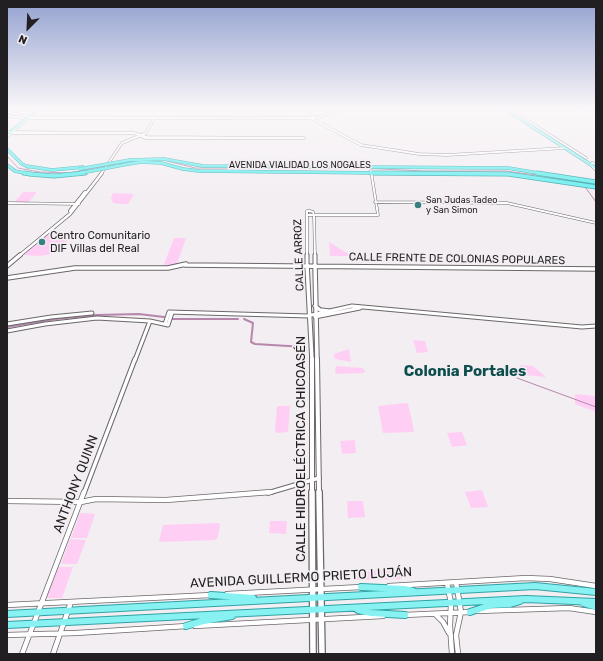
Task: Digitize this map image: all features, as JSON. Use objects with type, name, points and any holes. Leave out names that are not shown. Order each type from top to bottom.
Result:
[{"type":"highway","points":[[7,149],[26,166],[60,170],[147,157],[167,158],[178,161]]},
{"type":"highway","name":"AVENIDA VIALIDAD LOS NOGALES","points":[[7,165],[14,171],[29,174],[59,175],[130,160],[156,158],[198,165],[508,168],[596,181]]},
{"type":"highway","name":"AVENIDA VIALIDAD LOS NOGALES","points":[[26,166],[52,171],[80,171],[154,162],[199,171],[513,174],[596,187]]},
{"type":"highway","points":[[29,174],[40,176],[58,176],[145,163],[170,165]]},
{"type":"highway","points":[[302,166],[262,168],[304,171]]},
{"type":"highway","points":[[367,166],[390,170],[371,172]]},
{"type":"highway","points":[[564,176],[571,180],[570,182],[566,182]]},
{"type":"highway","points":[[576,184],[572,180],[577,178]]},
{"type":"main road","points":[[7,264],[67,217],[91,189],[121,142],[130,139]]},
{"type":"main road","points":[[551,139],[591,163]]},
{"type":"main road","points":[[554,139],[586,158],[596,167]]},
{"type":"main road","points":[[78,204],[99,176]]},
{"type":"main road","name":"CALLE FRENTE DE COLONIAS POPULARES","points":[[7,278],[75,268],[168,268],[187,264],[596,269]]},
{"type":"main road","name":"CALLE ARROZ","points":[[307,266],[312,316]]},
{"type":"main road","name":"CALLE ARROZ","points":[[312,316],[315,306],[316,266]]},
{"type":"main road","points":[[315,306],[320,310],[328,312]]},
{"type":"main road","name":"CALLE HIDROELÉCTRICA CHICOASÉN","points":[[312,316],[319,478],[322,654]]},
{"type":"main road","name":"CALLE HIDROELÉCTRICA CHICOASÉN","points":[[312,316],[313,654]]},
{"type":"main road","name":"AVENIDA GUILLERMO PRIETO LUJÁN","points":[[7,614],[261,600],[313,599],[535,586],[596,592]]},
{"type":"main road","points":[[361,587],[404,589],[418,592]]},
{"type":"main road","points":[[211,595],[261,600]]},
{"type":"main road","points":[[470,612],[486,606],[514,603],[526,599]]},
{"type":"main road","points":[[7,625],[244,614],[313,609],[354,609],[526,599],[596,602]]},
{"type":"main road","points":[[576,601],[596,607]]},
{"type":"main road","points":[[354,609],[371,613],[405,615]]},
{"type":"main road","points":[[186,626],[203,621],[244,614]]},
{"type":"street","points":[[350,139],[361,145],[419,154],[443,155],[564,147]]},
{"type":"street","points":[[556,139],[586,158]]},
{"type":"street","points":[[314,215],[378,215],[371,172]]},
{"type":"street","points":[[375,202],[507,203],[596,223]]},
{"type":"street","points":[[7,204],[78,204]]},
{"type":"street","name":"CALLE ARROZ","points":[[307,266],[307,211],[313,212],[314,215],[316,266]]},
{"type":"street","points":[[312,316],[350,306],[582,327],[596,326]]},
{"type":"street","points":[[7,324],[36,319],[90,316],[150,321],[166,324],[171,312],[312,316],[364,308]]},
{"type":"street","points":[[7,331],[90,316]]},
{"type":"street","name":"ANTHONY QUINN","points":[[22,654],[150,321]]},
{"type":"street","points":[[7,501],[81,502],[96,499],[166,500],[261,494],[290,488],[319,478]]},
{"type":"street","name":"AVENIDA GUILLERMO PRIETO LUJÁN","points":[[7,605],[526,578],[550,579],[596,586]]},
{"type":"street","points":[[456,582],[461,612],[456,635],[458,654]]},
{"type":"street","points":[[447,583],[452,603],[450,635],[452,654]]},
{"type":"street","points":[[53,654],[71,602]]},
{"type":"street","points":[[7,635],[60,634],[186,626],[563,608],[596,612]]},
{"type":"street","points":[[435,614],[443,622],[450,635]]},
{"type":"shaded area","points":[[23,192],[37,192],[28,203],[14,203]]},
{"type":"shaded area","points":[[113,193],[134,194],[128,204],[120,204],[113,203],[111,197]]},
{"type":"shaded area","points":[[425,197],[470,198],[472,201],[425,201]]},
{"type":"shaded area","points":[[47,235],[72,235],[57,253],[40,256],[23,255]]},
{"type":"shaded area","points":[[174,238],[186,238],[176,267],[163,267]]},
{"type":"shaded area","points":[[329,242],[350,255],[350,256],[330,256]]},
{"type":"shaded area","points":[[413,340],[425,341],[428,352],[417,353]]},
{"type":"shaded area","points":[[349,349],[351,362],[335,359],[334,354]]},
{"type":"shaded area","points":[[520,365],[533,366],[546,377],[524,375]]},
{"type":"shaded area","points":[[336,366],[362,368],[365,372],[337,374],[335,372]]},
{"type":"shaded area","points":[[575,394],[596,396],[596,412],[575,404]]},
{"type":"shaded area","points":[[408,404],[414,430],[413,432],[383,433],[378,406]]},
{"type":"shaded area","points":[[277,406],[290,406],[288,432],[277,433],[275,431]]},
{"type":"shaded area","points":[[462,432],[467,445],[452,447],[447,433]]},
{"type":"shaded area","points":[[355,440],[356,453],[342,454],[340,441]]},
{"type":"shaded area","points":[[482,490],[488,507],[471,508],[465,492]]},
{"type":"shaded area","points":[[347,501],[363,501],[365,517],[348,518]]},
{"type":"shaded area","points":[[80,513],[95,514],[87,538],[71,538]]},
{"type":"shaded area","points":[[270,521],[287,521],[286,534],[269,533]]},
{"type":"shaded area","points":[[220,524],[218,537],[215,540],[161,542],[159,540],[163,525]]},
{"type":"shaded area","points":[[70,539],[86,540],[77,564],[61,564]]},
{"type":"shaded area","points":[[58,567],[73,567],[62,598],[46,598]]},
{"type":"shaded area","points":[[358,571],[400,571],[401,579],[357,580],[355,572]]},
{"type":"waterway","points":[[7,156],[18,168],[40,172],[69,173],[105,166]]},
{"type":"waterway","points":[[163,160],[195,168],[335,168]]},
{"type":"waterway","points":[[108,166],[132,161]]},
{"type":"waterway","points":[[360,168],[424,171],[505,171],[537,175]]},
{"type":"waterway","points":[[540,175],[567,180]]},
{"type":"waterway","points":[[585,187],[596,202]]},
{"type":"waterway","points":[[7,327],[56,319],[97,315],[139,314],[164,317]]},
{"type":"waterway","points":[[172,319],[238,319]]},
{"type":"waterway","points":[[244,319],[253,323],[251,342],[255,344],[305,347]]},
{"type":"waterway","points":[[517,378],[596,407]]},
{"type":"place","name":"San Judas Tadeo y San Simon","points":[[418,205]]},
{"type":"place","name":"Centro Comunitario DIF Villas del Real","points":[[42,242]]},
{"type":"district","name":"Colonia Portales","points":[[465,372]]}]
